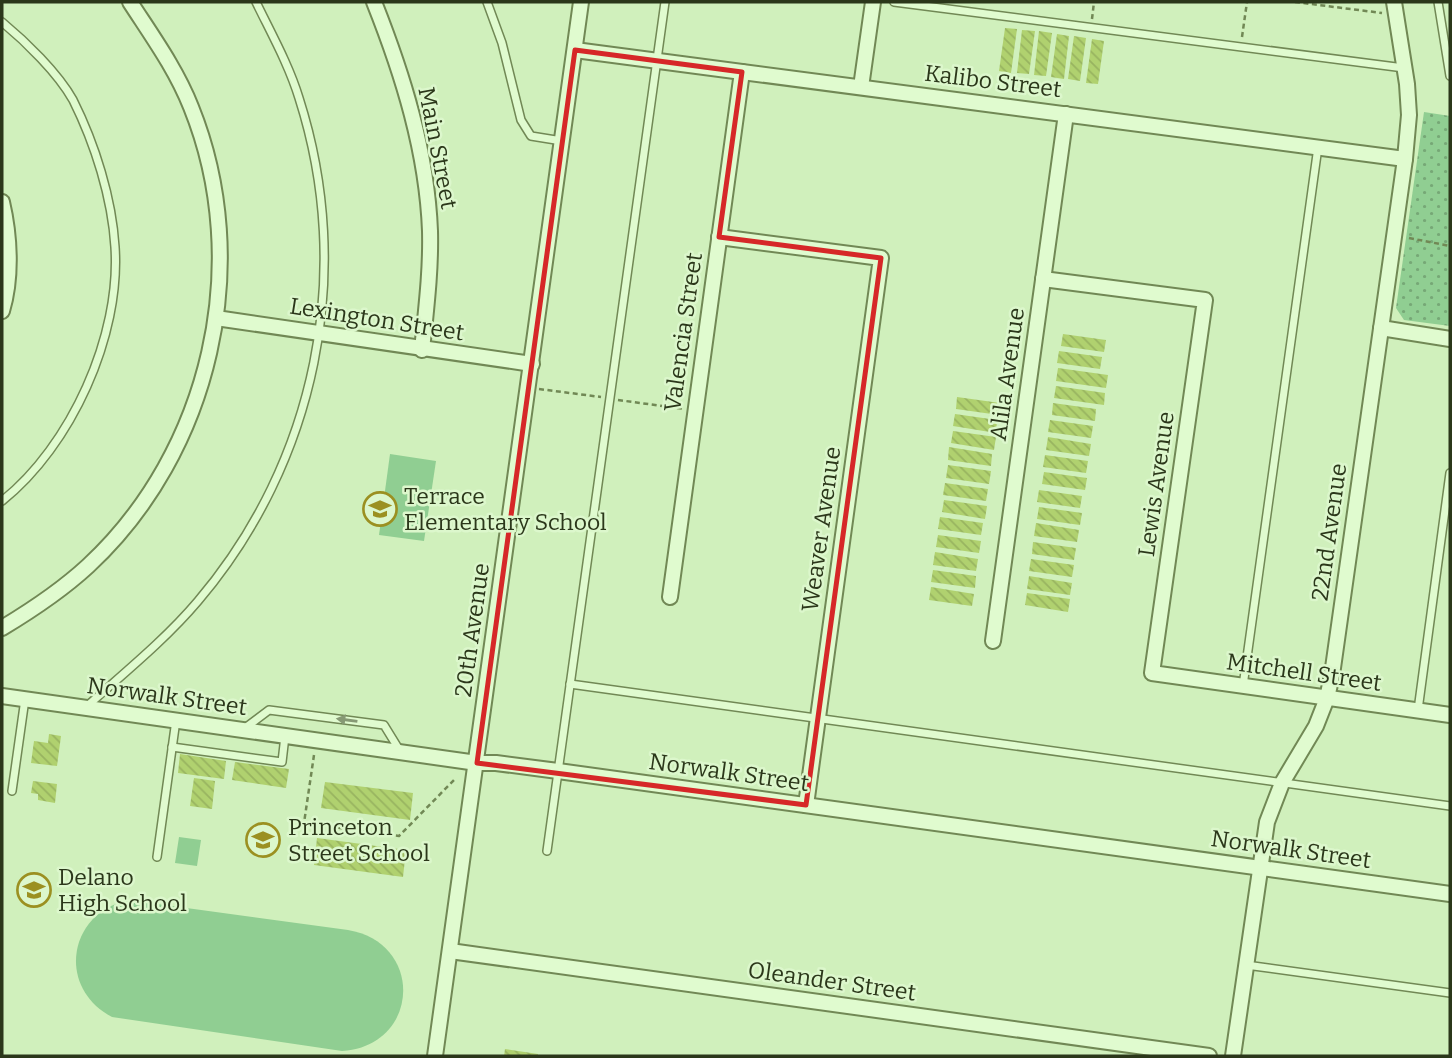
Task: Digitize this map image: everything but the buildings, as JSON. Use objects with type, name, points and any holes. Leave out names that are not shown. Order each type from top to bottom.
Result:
[{"type":"street","points":[[2,628],[40,605],[73,579],[105,549],[134,515],[164,469],[189,418],[207,364],[216,318],[220,267],[216,199],[191,106],[167,58],[130,2]]},
{"type":"street","name":"Main Street","points":[[374,2],[394,53],[411,110],[424,169],[429,231],[428,291],[422,350]]},
{"type":"street","name":"20th Avenue","points":[[435,1056],[581,2]]},
{"type":"street","points":[[861,87],[873,2]]},
{"type":"street","name":"22nd Avenue","points":[[1233,1056],[1267,822],[1282,783],[1316,726],[1327,698],[1405,159],[1409,115],[1394,2]]},
{"type":"street","name":"Kalibo Street","points":[[575,50],[1405,159]]},
{"type":"street","name":"Valencia Street","points":[[670,597],[743,72]]},
{"type":"street","name":"Alila Avenue","points":[[993,640],[1066,114]]},
{"type":"street","points":[[2,202],[8,254],[8,293],[2,311]]},
{"type":"street","name":"Weaver Avenue","points":[[719,237],[881,258],[806,805]]},
{"type":"street","name":"Lewis Avenue","points":[[1043,279],[1205,300],[1152,673]]},
{"type":"street","name":"Lexington Street","points":[[216,318],[532,364]]},
{"type":"street","points":[[1381,328],[1450,338]]},
{"type":"street","name":"Mitchell Street","points":[[1152,673],[1450,715]]},
{"type":"street","name":"Norwalk Street","points":[[2,696],[1450,894]]},
{"type":"street","name":"Oleander Street","points":[[450,951],[1209,1056]]},
{"type":"lane","points":[[86,707],[198,601],[237,549],[264,500],[295,429],[309,385],[320,334],[326,279],[323,215],[315,157],[299,97],[256,2]]},
{"type":"lane","points":[[487,2],[502,43],[521,120],[531,136],[562,141]]},
{"type":"lane","points":[[547,851],[665,2]]},
{"type":"lane","points":[[894,2],[1404,68]]},
{"type":"lane","points":[[1438,2],[1450,76]]},
{"type":"lane","points":[[2,22],[29,44],[72,98],[102,168],[116,248],[112,308],[99,356],[83,395],[43,459],[2,501]]},
{"type":"lane","points":[[1242,686],[1318,147]]},
{"type":"lane","points":[[1418,710],[1450,473]]},
{"type":"lane","points":[[570,684],[1450,806]]},
{"type":"lane","points":[[12,791],[25,699]]},
{"type":"lane","points":[[243,729],[269,709],[384,725],[400,752]]},
{"type":"lane","points":[[157,857],[176,720]]},
{"type":"lane","points":[[172,747],[282,762],[286,735]]},
{"type":"lane","points":[[1246,965],[1450,993]]},
{"type":"path","points":[[1091,27],[1094,2]]},
{"type":"path","points":[[1241,46],[1247,2]]},
{"type":"path","points":[[1295,2],[1382,13]]},
{"type":"path","points":[[1409,238],[1450,246]]},
{"type":"path","points":[[314,755],[304,823],[399,836],[456,778]]},
{"type":"highlighted area","points":[[575,50],[742,72],[719,237],[881,258],[806,805],[477,763]]},
{"type":"green space","points":[[1424,112],[1450,116],[1450,326],[1404,320],[1396,308]]},
{"type":"green space","points":[[390,454],[436,461],[424,541],[379,535]]},
{"type":"green space","points":[[179,837],[201,840],[197,866],[175,863]]},
{"type":"green space","points":[[128,900],[348,930],[373,939],[391,954],[401,973],[403,993],[398,1014],[387,1032],[368,1045],[342,1051],[112,1017],[94,1004],[83,988],[77,971],[76,953],[92,920],[108,908]]},
{"type":"place","name":"Terrace Elementary School","points":[[380,509]]},
{"type":"place","name":"Princeton Street School","points":[[263,840]]},
{"type":"place","name":"Delano High School","points":[[34,890]]}]
